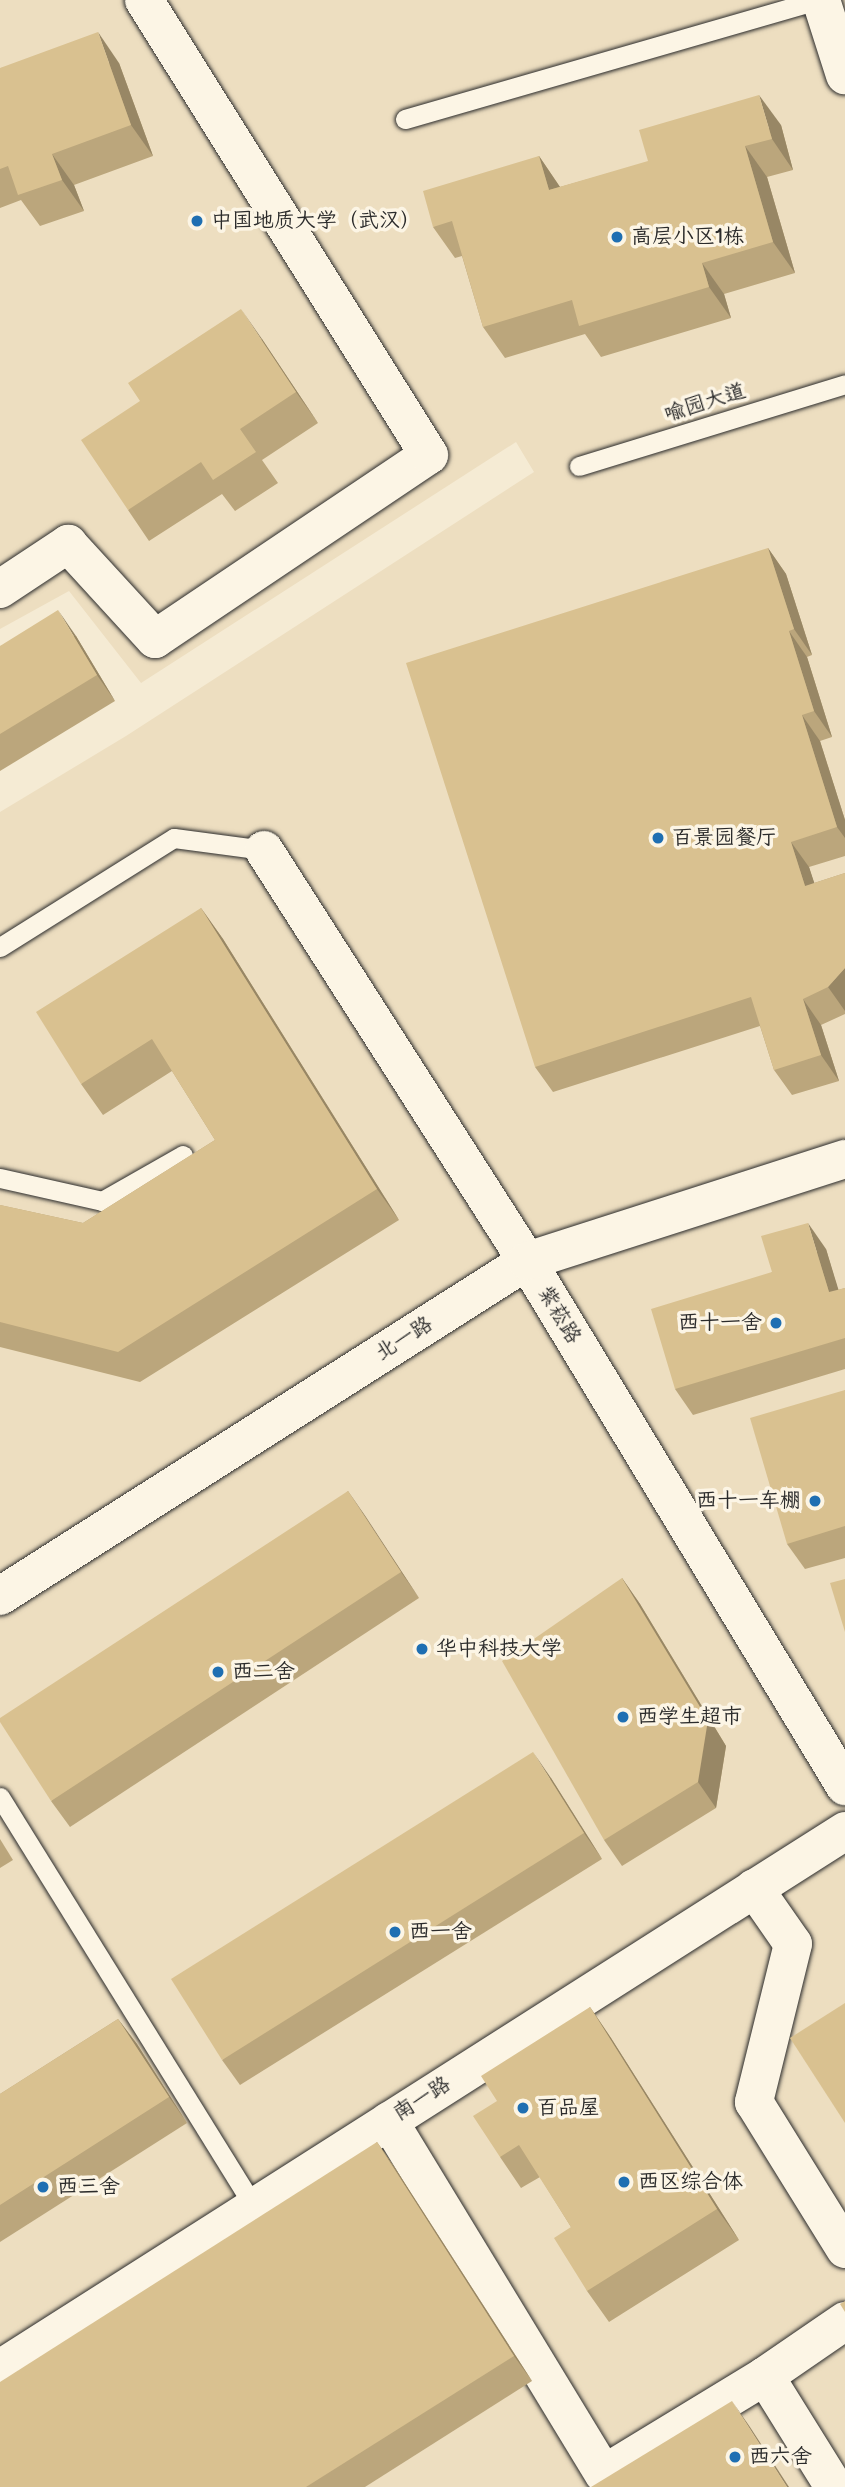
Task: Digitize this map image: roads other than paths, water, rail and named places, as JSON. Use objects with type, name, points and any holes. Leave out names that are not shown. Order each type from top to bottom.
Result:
[{"type":"street","points":[[0,589],[68,544],[155,639],[429,455],[144,0]]},
{"type":"street","points":[[818,0],[845,75]]},
{"type":"street","name":"紫菘路","points":[[264,850],[527,1261],[845,1786]]},
{"type":"street","name":"北一路","points":[[0,1596],[527,1261],[845,1159]]},
{"type":"street","name":"南一路","points":[[0,2369],[845,1830]]},
{"type":"street","points":[[754,1888],[793,1944],[754,2102],[845,2249]]},
{"type":"street","points":[[389,2121],[604,2474],[765,2376],[845,2321]]},
{"type":"street","points":[[765,2376],[834,2487]]},
{"type":"lane","points":[[405,119],[818,0]]},
{"type":"lane","name":"喻园大道","points":[[579,466],[845,384]]},
{"type":"lane","points":[[0,947],[174,838],[264,850]]},
{"type":"lane","points":[[0,1178],[102,1201],[183,1155]]},
{"type":"lane","points":[[0,1797],[254,2207]]},
{"type":"place","name":"中国地质大学（武汉）","points":[[197,221]]},
{"type":"place","name":"高层小区1栋","points":[[617,237]]},
{"type":"place","name":"百景园餐厅","points":[[658,838]]},
{"type":"place","name":"西十一舍","points":[[776,1323]]},
{"type":"place","name":"西十一车棚","points":[[815,1501]]},
{"type":"place","name":"华中科技大学","points":[[422,1649]]},
{"type":"place","name":"西二舍","points":[[218,1672]]},
{"type":"place","name":"西学生超市","points":[[623,1717]]},
{"type":"place","name":"西一舍","points":[[395,1932]]},
{"type":"place","name":"百品屋","points":[[523,2108]]},
{"type":"place","name":"西区综合体","points":[[624,2182]]},
{"type":"place","name":"西三舍","points":[[43,2187]]},
{"type":"place","name":"西六舍","points":[[735,2457]]}]
